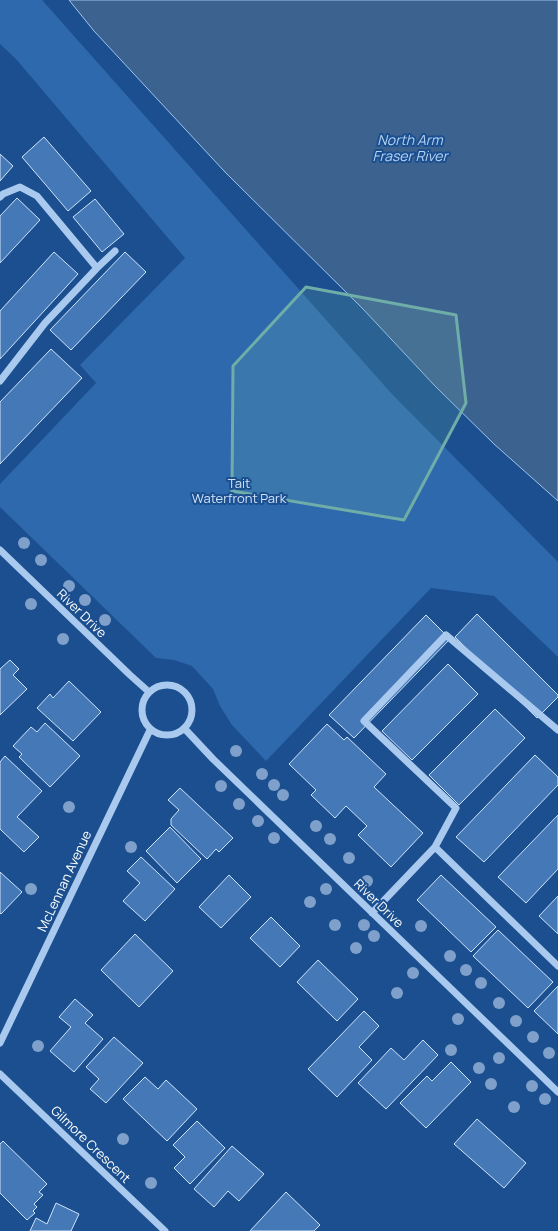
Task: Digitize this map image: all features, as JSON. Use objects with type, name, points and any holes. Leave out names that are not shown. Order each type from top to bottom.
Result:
[{"type":"street","points":[[0,198],[3,194],[20,187],[37,196],[97,268]]},
{"type":"street","points":[[0,381],[45,323],[115,251]]},
{"type":"street","name":"River Drive","points":[[0,550],[149,692]]},
{"type":"street","points":[[372,913],[435,847],[456,808],[364,721],[446,634],[558,730]]},
{"type":"street","points":[[165,685],[181,689],[191,703],[192,712],[190,720],[184,728],[173,735],[165,736],[150,730],[142,716],[141,707],[149,692],[156,687],[165,685]]},
{"type":"street","name":"River Drive","points":[[184,728],[213,759],[558,1092]]},
{"type":"street","name":"McLennan Avenue","points":[[0,1043],[150,730]]},
{"type":"street","points":[[435,847],[558,966]]},
{"type":"street","name":"Gilmore Crescent","points":[[0,1074],[165,1231]]},
{"type":"highlighted area","points":[[306,287],[456,315],[466,403],[404,520],[232,491],[233,366]]},
{"type":"green space","name":"Tait Waterfront Park","points":[[0,0],[42,0],[391,393],[558,562],[558,657],[494,596],[431,588],[266,761],[232,725],[220,706],[213,689],[192,666],[174,660],[156,658],[0,507],[0,484],[96,383],[80,365],[185,258],[16,59],[0,44]]},
{"type":"water","name":"North Arm Fraser River","points":[[69,0],[558,0],[558,501],[494,444],[435,386],[363,309],[225,172],[94,31]]},
{"type":"building","points":[[44,137],[91,191],[68,211],[22,157]]},
{"type":"building","points":[[0,154],[13,166],[0,181]]},
{"type":"building","points":[[17,198],[40,220],[0,263],[0,216]]},
{"type":"building","points":[[95,199],[124,234],[102,252],[73,217]]},
{"type":"building","points":[[54,252],[78,274],[0,359],[0,311]]},
{"type":"building","points":[[125,252],[146,272],[71,350],[50,330]]},
{"type":"building","points":[[51,349],[82,378],[0,464],[0,402]]},
{"type":"building","points":[[477,614],[558,695],[558,697],[537,718],[455,637]]},
{"type":"building","points":[[426,615],[450,639],[354,738],[329,715]]},
{"type":"building","points":[[10,660],[19,669],[13,675],[27,689],[0,715],[0,669]]},
{"type":"building","points":[[448,664],[478,694],[412,760],[382,731]]},
{"type":"building","points":[[69,681],[101,712],[73,741],[37,708],[50,694],[53,698]]},
{"type":"building","points":[[495,709],[525,738],[459,805],[429,775]]},
{"type":"building","points":[[45,723],[80,756],[50,787],[19,757],[22,754],[13,746],[31,727],[37,732]]},
{"type":"building","points":[[327,724],[344,740],[347,737],[386,774],[374,787],[423,833],[391,867],[358,835],[367,826],[346,806],[335,818],[311,795],[316,790],[289,764]]},
{"type":"building","points":[[535,755],[558,777],[558,785],[484,862],[456,837]]},
{"type":"building","points":[[5,756],[42,791],[17,817],[39,837],[24,852],[0,829],[0,762]]},
{"type":"building","points":[[180,788],[233,838],[219,852],[216,849],[207,859],[171,825],[171,819],[179,810],[168,800]]},
{"type":"building","points":[[558,815],[558,869],[526,903],[498,877]]},
{"type":"building","points":[[170,827],[201,859],[177,883],[146,851]]},
{"type":"building","points":[[141,857],[175,889],[145,921],[123,901],[140,883],[127,871]]},
{"type":"building","points":[[0,872],[22,892],[1,914],[0,913]]},
{"type":"building","points":[[229,875],[251,897],[221,928],[199,907]]},
{"type":"building","points":[[441,875],[496,927],[471,952],[417,900]]},
{"type":"building","points":[[558,896],[558,934],[539,916]]},
{"type":"building","points":[[271,917],[300,946],[280,967],[250,938]]},
{"type":"building","points":[[498,930],[553,982],[528,1008],[473,956]]},
{"type":"building","points":[[135,934],[173,971],[139,1007],[101,970]]},
{"type":"building","points":[[318,960],[358,999],[337,1021],[297,982]]},
{"type":"building","points":[[558,986],[558,1034],[534,1011]]},
{"type":"building","points":[[75,999],[93,1015],[85,1023],[103,1039],[74,1072],[50,1051],[71,1027],[59,1017]]},
{"type":"building","points":[[364,1011],[379,1026],[359,1047],[372,1060],[337,1097],[308,1069]]},
{"type":"building","points":[[114,1037],[143,1063],[106,1103],[90,1089],[99,1079],[86,1067]]},
{"type":"building","points":[[423,1040],[438,1055],[386,1109],[358,1083],[391,1048],[404,1060]]},
{"type":"building","points":[[451,1062],[471,1082],[426,1128],[400,1103],[427,1076],[432,1081]]},
{"type":"building","points":[[145,1077],[158,1089],[166,1080],[197,1109],[167,1141],[123,1099]]},
{"type":"building","points":[[477,1119],[526,1163],[504,1188],[454,1144]]},
{"type":"building","points":[[197,1121],[225,1148],[190,1184],[174,1168],[185,1157],[173,1145]]},
{"type":"building","points":[[3,1141],[47,1184],[39,1192],[43,1195],[34,1204],[37,1207],[33,1211],[35,1213],[27,1220],[0,1193],[0,1144]]},
{"type":"building","points":[[232,1146],[264,1174],[239,1201],[228,1191],[214,1207],[194,1189]]},
{"type":"building","points":[[286,1192],[320,1225],[314,1231],[250,1231]]},
{"type":"building","points":[[56,1203],[79,1214],[71,1231],[30,1231],[36,1218],[47,1224]]}]
